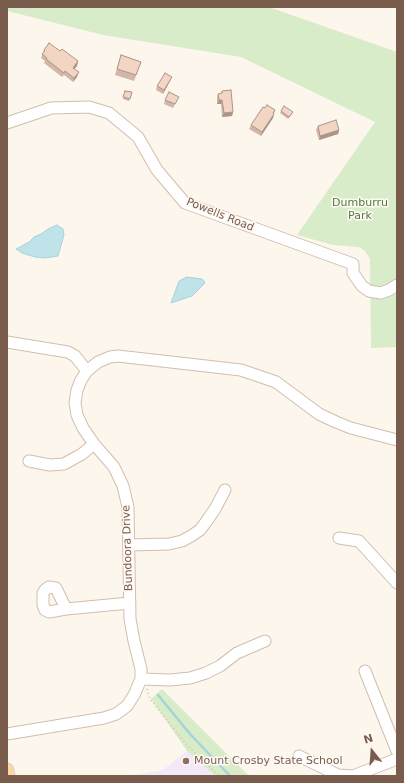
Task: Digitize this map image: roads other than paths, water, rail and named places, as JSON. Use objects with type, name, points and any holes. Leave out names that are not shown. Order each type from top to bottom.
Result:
[{"type":"main road","points":[[7,770],[8,776]]},
{"type":"street","name":"Powells Road","points":[[7,124],[51,108],[90,107],[109,113],[138,136],[157,170],[185,203],[353,264],[353,273],[362,286],[369,291],[381,293],[390,290],[397,285]]},
{"type":"street","points":[[7,342],[68,352],[75,356],[87,371]]},
{"type":"street","name":"Bundoora Drive","points":[[141,679],[141,669],[130,619],[130,545],[128,507],[123,486],[114,468],[83,428],[78,415],[76,403],[77,390],[87,371],[98,362],[110,357],[118,356],[241,370],[276,382],[319,414],[336,422],[351,428],[397,440]]},
{"type":"street","points":[[28,461],[50,465],[64,464],[82,454],[94,444]]},
{"type":"street","points":[[130,545],[169,544],[182,541],[191,536],[200,530],[206,522],[225,490]]},
{"type":"street","points":[[338,538],[359,541],[397,584]]},
{"type":"street","points":[[66,609],[130,603]]},
{"type":"street","points":[[7,734],[104,718],[116,714],[127,706],[141,679],[170,680],[190,678],[201,675],[220,666],[237,653],[265,641]]},
{"type":"street","points":[[365,671],[397,751]]},
{"type":"street","points":[[299,756],[338,775],[353,776],[397,760]]},
{"type":"water","points":[[57,225],[63,229],[64,235],[58,256],[45,258],[35,257],[22,253],[16,249],[29,242],[34,237]]},
{"type":"water","points":[[187,277],[202,279],[205,283],[192,296],[171,303],[179,281]]},
{"type":"waterway","points":[[158,695],[190,734],[230,776]]},
{"type":"place","name":"Mount Crosby State School","points":[[186,761]]},
{"type":"park label","name":"Dumburru Park","points":[[360,209]]}]
